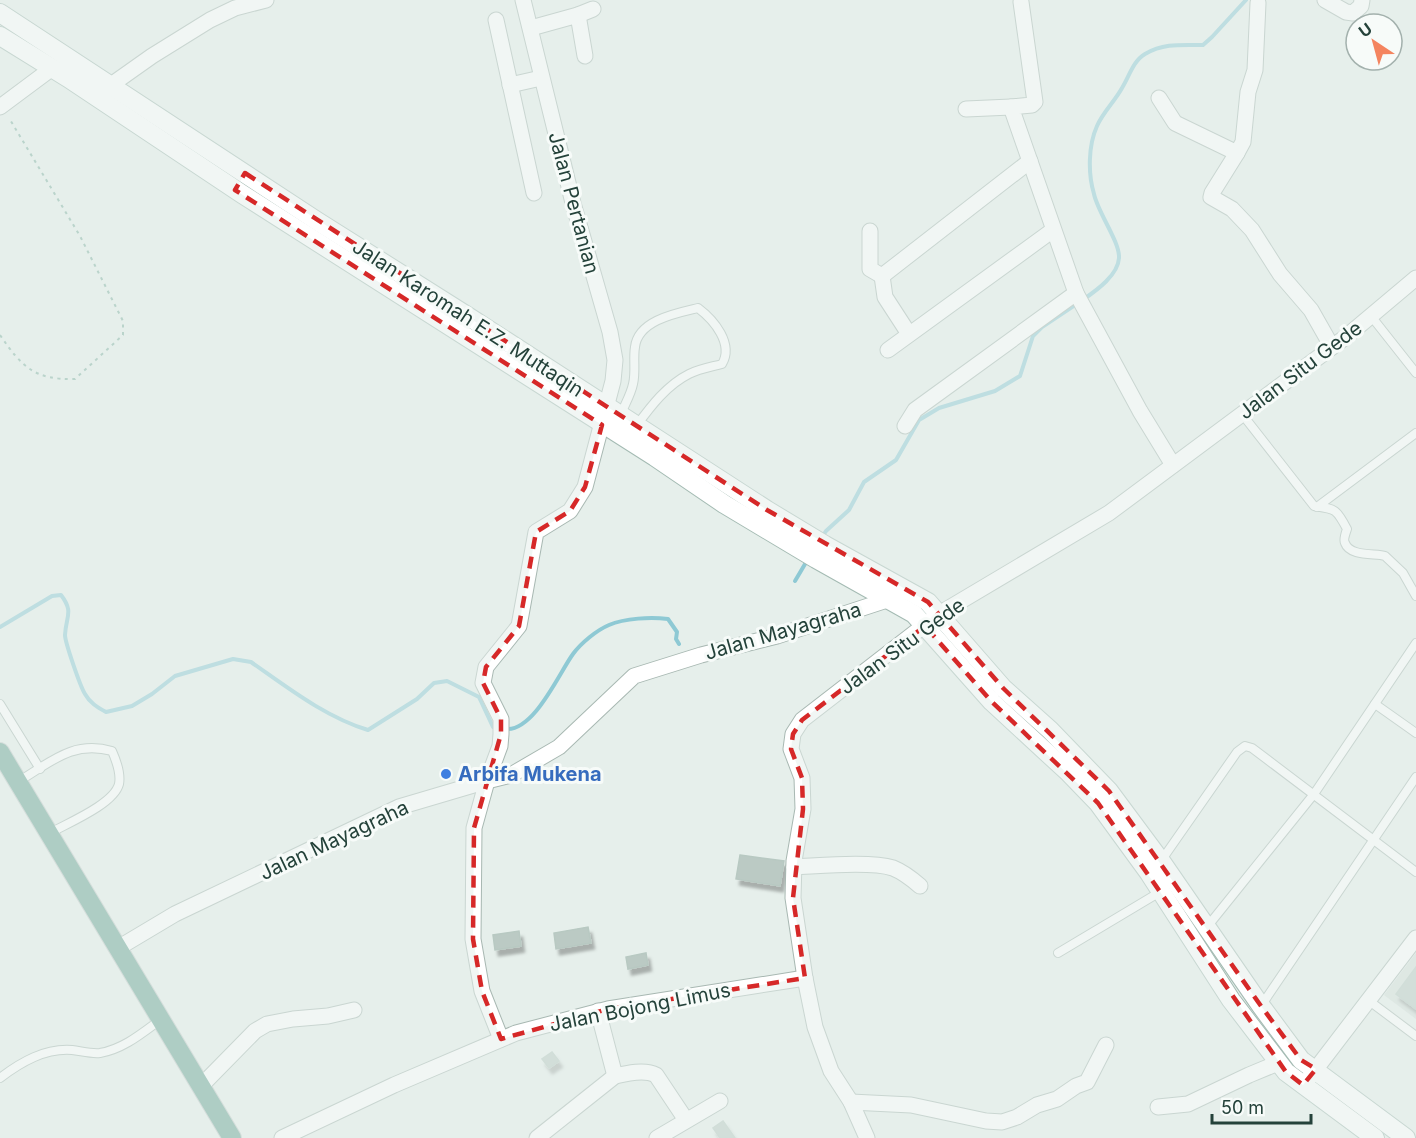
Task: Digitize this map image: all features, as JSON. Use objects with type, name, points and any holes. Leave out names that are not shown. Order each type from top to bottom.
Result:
[{"type":"main road","points":[[0,753],[232,1138]]},
{"type":"street","points":[[111,86],[152,56],[210,21],[235,8],[266,0]]},
{"type":"street","name":"Jalan Pertanian","points":[[487,781],[500,746],[501,727],[483,683],[486,667],[519,626],[536,532],[570,511],[585,487],[602,425],[614,411],[615,360],[610,332],[573,203],[523,0]]},
{"type":"street","points":[[1325,0],[1346,12],[1353,13],[1361,6],[1362,0]]},
{"type":"street","points":[[966,109],[1032,105],[1035,102],[1021,2]]},
{"type":"street","points":[[1258,3],[1255,70],[1248,92],[1243,142],[1211,197],[1232,209],[1252,230],[1280,274],[1311,310],[1332,347]]},
{"type":"street","points":[[531,28],[593,9]]},
{"type":"street","name":"Jalan Karomah E.Z. Muttaqin","points":[[0,13],[614,411],[889,599],[914,614],[932,620]]},
{"type":"street","points":[[578,15],[585,56]]},
{"type":"street","points":[[496,20],[534,193]]},
{"type":"street","name":"Jalan Karomah E.Z. Muttaqin","points":[[0,36],[724,504],[791,534]]},
{"type":"street","points":[[1,106],[51,69]]},
{"type":"street","points":[[510,86],[542,78]]},
{"type":"street","points":[[1159,99],[1175,123],[1237,153]]},
{"type":"street","points":[[1011,107],[1077,295],[1140,411],[1173,465]]},
{"type":"street","points":[[882,276],[1030,161]]},
{"type":"street","points":[[236,190],[244,173]]},
{"type":"street","points":[[870,231],[870,269],[882,276]]},
{"type":"street","points":[[888,350],[1053,231]]},
{"type":"street","points":[[882,276],[885,297],[909,334]]},
{"type":"street","name":"Jalan Situ Gede","points":[[867,1138],[851,1102],[831,1071],[815,1027],[805,978],[794,898],[794,867],[803,809],[802,778],[791,748],[793,734],[802,720],[932,620],[1109,513],[1332,347],[1416,278]]},
{"type":"street","points":[[905,426],[915,410],[1077,295]]},
{"type":"street","name":"Jalan Karomah E.Z. Muttaqin","points":[[821,552],[911,592],[928,602],[932,620]]},
{"type":"street","name":"Jalan Mayagraha","points":[[118,948],[175,914],[399,807],[511,775],[559,747],[634,676],[700,654],[777,636],[911,592]]},
{"type":"street","points":[[932,620],[1050,730],[1109,791],[1301,1059],[1406,1138]]},
{"type":"street","points":[[932,620],[992,702],[1069,773],[1098,804],[1161,892],[1218,982],[1278,1063],[1286,1072],[1375,1138]]},
{"type":"street","points":[[487,781],[474,828],[473,939],[482,991],[501,1039]]},
{"type":"street","points":[[794,867],[877,865],[893,868],[910,877],[920,886]]},
{"type":"street","points":[[1303,1085],[1368,1000],[1414,946]]},
{"type":"street","name":"Jalan Bojong Limus","points":[[282,1138],[394,1085],[501,1039],[603,1010],[805,978]]},
{"type":"street","points":[[201,1086],[255,1031],[267,1024],[354,1010]]},
{"type":"street","points":[[603,1010],[619,1075]]},
{"type":"street","points":[[851,1102],[911,1105],[986,1121],[1002,1122],[1017,1117],[1037,1105],[1057,1099],[1076,1086],[1087,1082],[1106,1045]]},
{"type":"street","points":[[1158,1107],[1188,1104],[1249,1074],[1278,1063]]},
{"type":"street","points":[[537,1138],[619,1075],[649,1071],[656,1075],[686,1120]]},
{"type":"street","points":[[657,1138],[720,1101]]},
{"type":"lane","points":[[614,411],[633,383],[635,344],[643,331],[651,324],[679,312],[698,308],[711,318],[726,346],[726,357],[722,364],[689,374],[667,390],[636,426]]},
{"type":"lane","points":[[1371,316],[1416,373]]},
{"type":"lane","points":[[1242,414],[1314,506],[1330,507],[1334,510],[1347,529],[1344,542],[1346,546],[1362,555],[1385,556],[1403,573],[1416,596]]},
{"type":"lane","points":[[1317,507],[1416,433]]},
{"type":"lane","points":[[1207,928],[1314,794],[1416,643]]},
{"type":"lane","points":[[0,704],[40,769]]},
{"type":"lane","points":[[1375,704],[1416,733]]},
{"type":"lane","points":[[18,781],[74,749],[96,747],[112,751],[117,764],[119,784],[106,802],[50,834]]},
{"type":"lane","points":[[1161,861],[1237,753],[1245,747],[1252,748],[1416,872]]},
{"type":"lane","points":[[1261,1006],[1416,777]]},
{"type":"lane","points":[[1059,953],[1161,892]]},
{"type":"lane","points":[[1368,1000],[1416,1036]]},
{"type":"lane","points":[[0,1078],[15,1066],[50,1051],[70,1050],[98,1053],[126,1045],[161,1019]]},
{"type":"path","points":[[0,336],[16,360],[34,373],[59,380],[75,379],[123,335],[123,321],[80,236],[1,106]]},
{"type":"highlighted area","points":[[245,173],[767,510],[928,602],[1003,688],[1109,791],[1301,1060],[1316,1069],[1303,1085],[1286,1072],[1098,803],[992,702],[925,626],[802,720],[793,734],[791,749],[802,778],[803,809],[793,898],[805,978],[608,1009],[501,1039],[482,991],[473,939],[474,828],[501,734],[501,719],[483,683],[486,667],[519,626],[536,532],[570,511],[585,487],[602,425],[235,190]]},
{"type":"shaded area","points":[[1416,953],[1416,1019],[1384,995]]},
{"type":"building","points":[[740,855],[784,861],[780,886],[736,879]]},
{"type":"building","points":[[588,927],[591,943],[556,949],[554,933]]},
{"type":"building","points":[[519,931],[521,946],[495,950],[493,935]]},
{"type":"building","points":[[646,953],[648,965],[628,969],[626,957]]},
{"type":"building","points":[[1416,967],[1416,1009],[1396,994]]},
{"type":"building","points":[[552,1052],[559,1061],[549,1068],[542,1059]]},
{"type":"building","points":[[723,1121],[735,1138],[720,1138],[713,1128]]},
{"type":"waterway","points":[[1084,299],[1101,287],[1111,276],[1119,258],[1116,244],[1096,202],[1092,186],[1091,151],[1094,134],[1100,121],[1141,57],[1152,50],[1166,46],[1203,45],[1246,0]]},
{"type":"waterway","points":[[822,537],[849,510],[864,482],[896,460],[919,420],[939,408],[995,391],[1020,376],[1033,336],[1042,327],[1078,303]]},
{"type":"waterway","points":[[795,581],[808,559]]},
{"type":"waterway","points":[[0,627],[52,596],[61,595],[68,610],[65,635],[80,682],[89,700],[106,712],[132,706],[175,676],[233,659],[251,662],[322,709],[368,730],[417,699],[434,683],[447,681],[479,697],[493,727],[498,728]]},
{"type":"waterway","points":[[505,729],[516,727],[536,712],[576,650],[604,627],[630,619],[668,619],[677,632],[676,639],[679,644]]},
{"type":"place","name":"Arbifa Mukena","points":[[446,774]]}]
